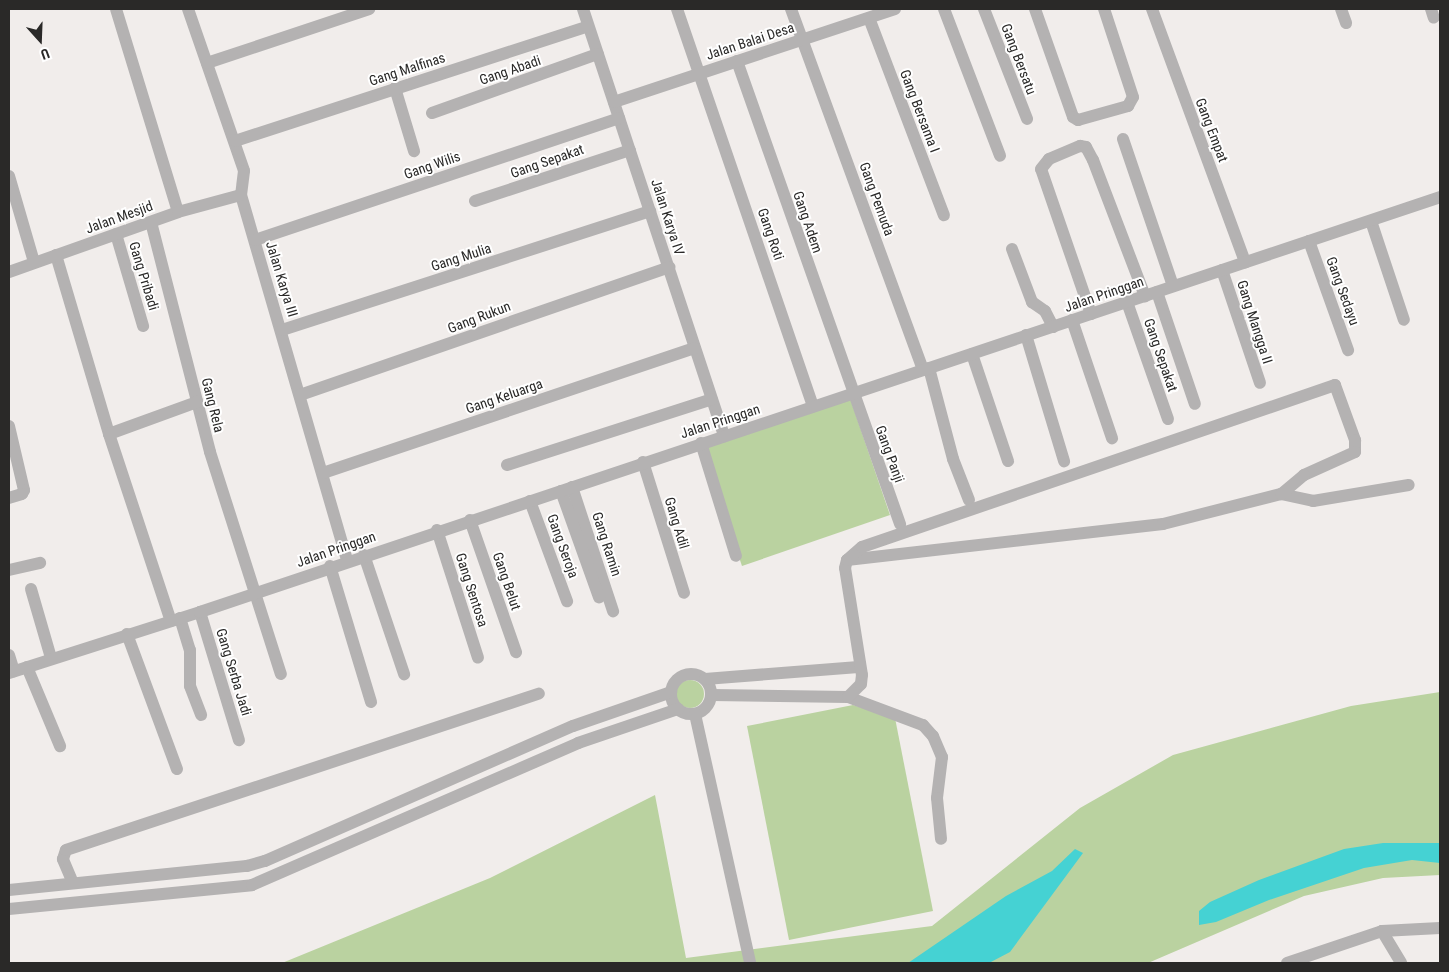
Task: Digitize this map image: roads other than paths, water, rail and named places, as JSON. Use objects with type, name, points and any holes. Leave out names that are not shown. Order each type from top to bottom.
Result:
[{"type":"street","points":[[116,9],[178,212]]},
{"type":"street","name":"Jalan Karya III","points":[[188,9],[244,171],[241,195],[282,330],[347,561]]},
{"type":"street","points":[[207,63],[369,9]]},
{"type":"street","name":"Jalan Karya IV","points":[[583,9],[724,436]]},
{"type":"street","name":"Gang Roti","points":[[677,9],[813,406]]},
{"type":"street","name":"Gang Pemuda","points":[[791,9],[926,369],[953,459],[969,500]]},
{"type":"street","name":"Jalan Balai Desa","points":[[614,102],[896,9]]},
{"type":"street","points":[[944,9],[1000,156]]},
{"type":"street","name":"Gang Bersatu","points":[[984,9],[1027,119]]},
{"type":"street","points":[[1035,9],[1073,116],[1078,120],[1128,106],[1133,97],[1104,9]]},
{"type":"street","name":"Gang Empat","points":[[1152,9],[1245,262]]},
{"type":"street","points":[[1341,9],[1346,23]]},
{"type":"street","name":"Gang Bersama I","points":[[869,18],[944,215]]},
{"type":"street","name":"Gang Malfinas","points":[[235,141],[588,26]]},
{"type":"street","name":"Gang Abadi","points":[[432,113],[598,54]]},
{"type":"street","name":"Gang Adem","points":[[736,61],[852,393]]},
{"type":"street","points":[[395,88],[414,151]]},
{"type":"street","name":"Gang Wilis","points":[[255,240],[619,118]]},
{"type":"street","points":[[1123,139],[1173,286]]},
{"type":"street","points":[[1092,314],[1041,169],[1049,158],[1080,146],[1086,147],[1093,160],[1151,294],[1195,404]]},
{"type":"street","name":"Gang Sepakat","points":[[475,201],[630,150]]},
{"type":"street","points":[[9,176],[34,262]]},
{"type":"street","name":"Jalan Mesjid","points":[[9,272],[178,212],[241,195]]},
{"type":"street","name":"Jalan Pringgan","points":[[11,672],[200,612],[437,530],[530,501],[1440,197]]},
{"type":"street","name":"Gang Mulia","points":[[282,330],[650,211]]},
{"type":"street","points":[[1371,221],[1404,320]]},
{"type":"street","name":"Gang Rela","points":[[151,222],[210,452],[281,674]]},
{"type":"street","name":"Gang Pribadi","points":[[116,234],[144,326]]},
{"type":"street","name":"Gang Sedayu","points":[[1309,241],[1348,350]]},
{"type":"street","points":[[1012,249],[1032,302],[1045,311],[1054,327]]},
{"type":"street","points":[[56,256],[109,434],[175,620],[190,650],[190,686],[201,715]]},
{"type":"street","name":"Gang Rukun","points":[[300,395],[669,267]]},
{"type":"street","name":"Gang Mangga II","points":[[1222,270],[1260,384]]},
{"type":"street","name":"Gang Sepakat","points":[[1127,302],[1168,419]]},
{"type":"street","points":[[1072,320],[1112,438]]},
{"type":"street","points":[[1026,335],[1064,461]]},
{"type":"street","name":"Gang Keluarga","points":[[323,473],[695,348]]},
{"type":"street","points":[[972,354],[1008,461]]},
{"type":"street","points":[[1335,385],[1355,440],[1355,452],[1304,476],[1280,494],[1163,524],[847,560],[862,548],[1335,385]]},
{"type":"street","name":"Gang Panji","points":[[852,393],[900,524]]},
{"type":"street","points":[[507,465],[712,399]]},
{"type":"street","points":[[109,434],[197,402]]},
{"type":"street","points":[[9,426],[24,490],[22,494],[9,498]]},
{"type":"street","points":[[701,443],[736,556]]},
{"type":"street","name":"Gang Adil","points":[[643,462],[684,593]]},
{"type":"street","points":[[1280,494],[1313,502],[1409,485]]},
{"type":"street","points":[[566,489],[599,597]]},
{"type":"street","name":"Gang Ramin","points":[[566,489],[613,611]]},
{"type":"street","name":"Gang Seroja","points":[[530,501],[567,601]]},
{"type":"street","name":"Gang Belut","points":[[470,520],[516,652]]},
{"type":"street","name":"Gang Sentosa","points":[[437,530],[478,658]]},
{"type":"street","points":[[364,555],[404,674]]},
{"type":"street","points":[[847,560],[861,684],[848,696]]},
{"type":"street","points":[[9,570],[40,564]]},
{"type":"street","points":[[330,566],[371,702]]},
{"type":"street","points":[[31,589],[51,658]]},
{"type":"street","name":"Gang Serba Jadi","points":[[200,612],[239,740]]},
{"type":"street","points":[[127,634],[177,769]]},
{"type":"street","points":[[9,655],[11,672]]},
{"type":"street","points":[[27,666],[60,746]]},
{"type":"street","points":[[678,709],[671,692],[676,680],[687,674],[705,679],[859,667]]},
{"type":"street","points":[[9,910],[252,884],[578,743],[678,709],[695,714],[707,707],[712,695],[705,679]]},
{"type":"street","points":[[9,890],[246,866],[573,726],[671,692]]},
{"type":"street","points":[[73,883],[63,859],[66,850],[539,694]]},
{"type":"street","points":[[712,695],[848,696],[922,725],[934,736],[942,758],[937,798],[941,840]]},
{"type":"street","points":[[695,714],[750,963]]},
{"type":"street","points":[[412,796],[419,812]]},
{"type":"street","points":[[145,894],[146,875]]},
{"type":"street","points":[[1294,962],[1382,931],[1440,928]]},
{"type":"street","points":[[1382,931],[1401,963]]},
{"type":"water","points":[[1383,843],[1440,843],[1440,863],[1412,860],[1364,868],[1269,900],[1216,922],[1199,925],[1199,911],[1210,902],[1259,880],[1344,849]]},
{"type":"water","points":[[1075,849],[1083,853],[1010,952],[989,963],[908,963],[1006,896],[1052,871]]}]
